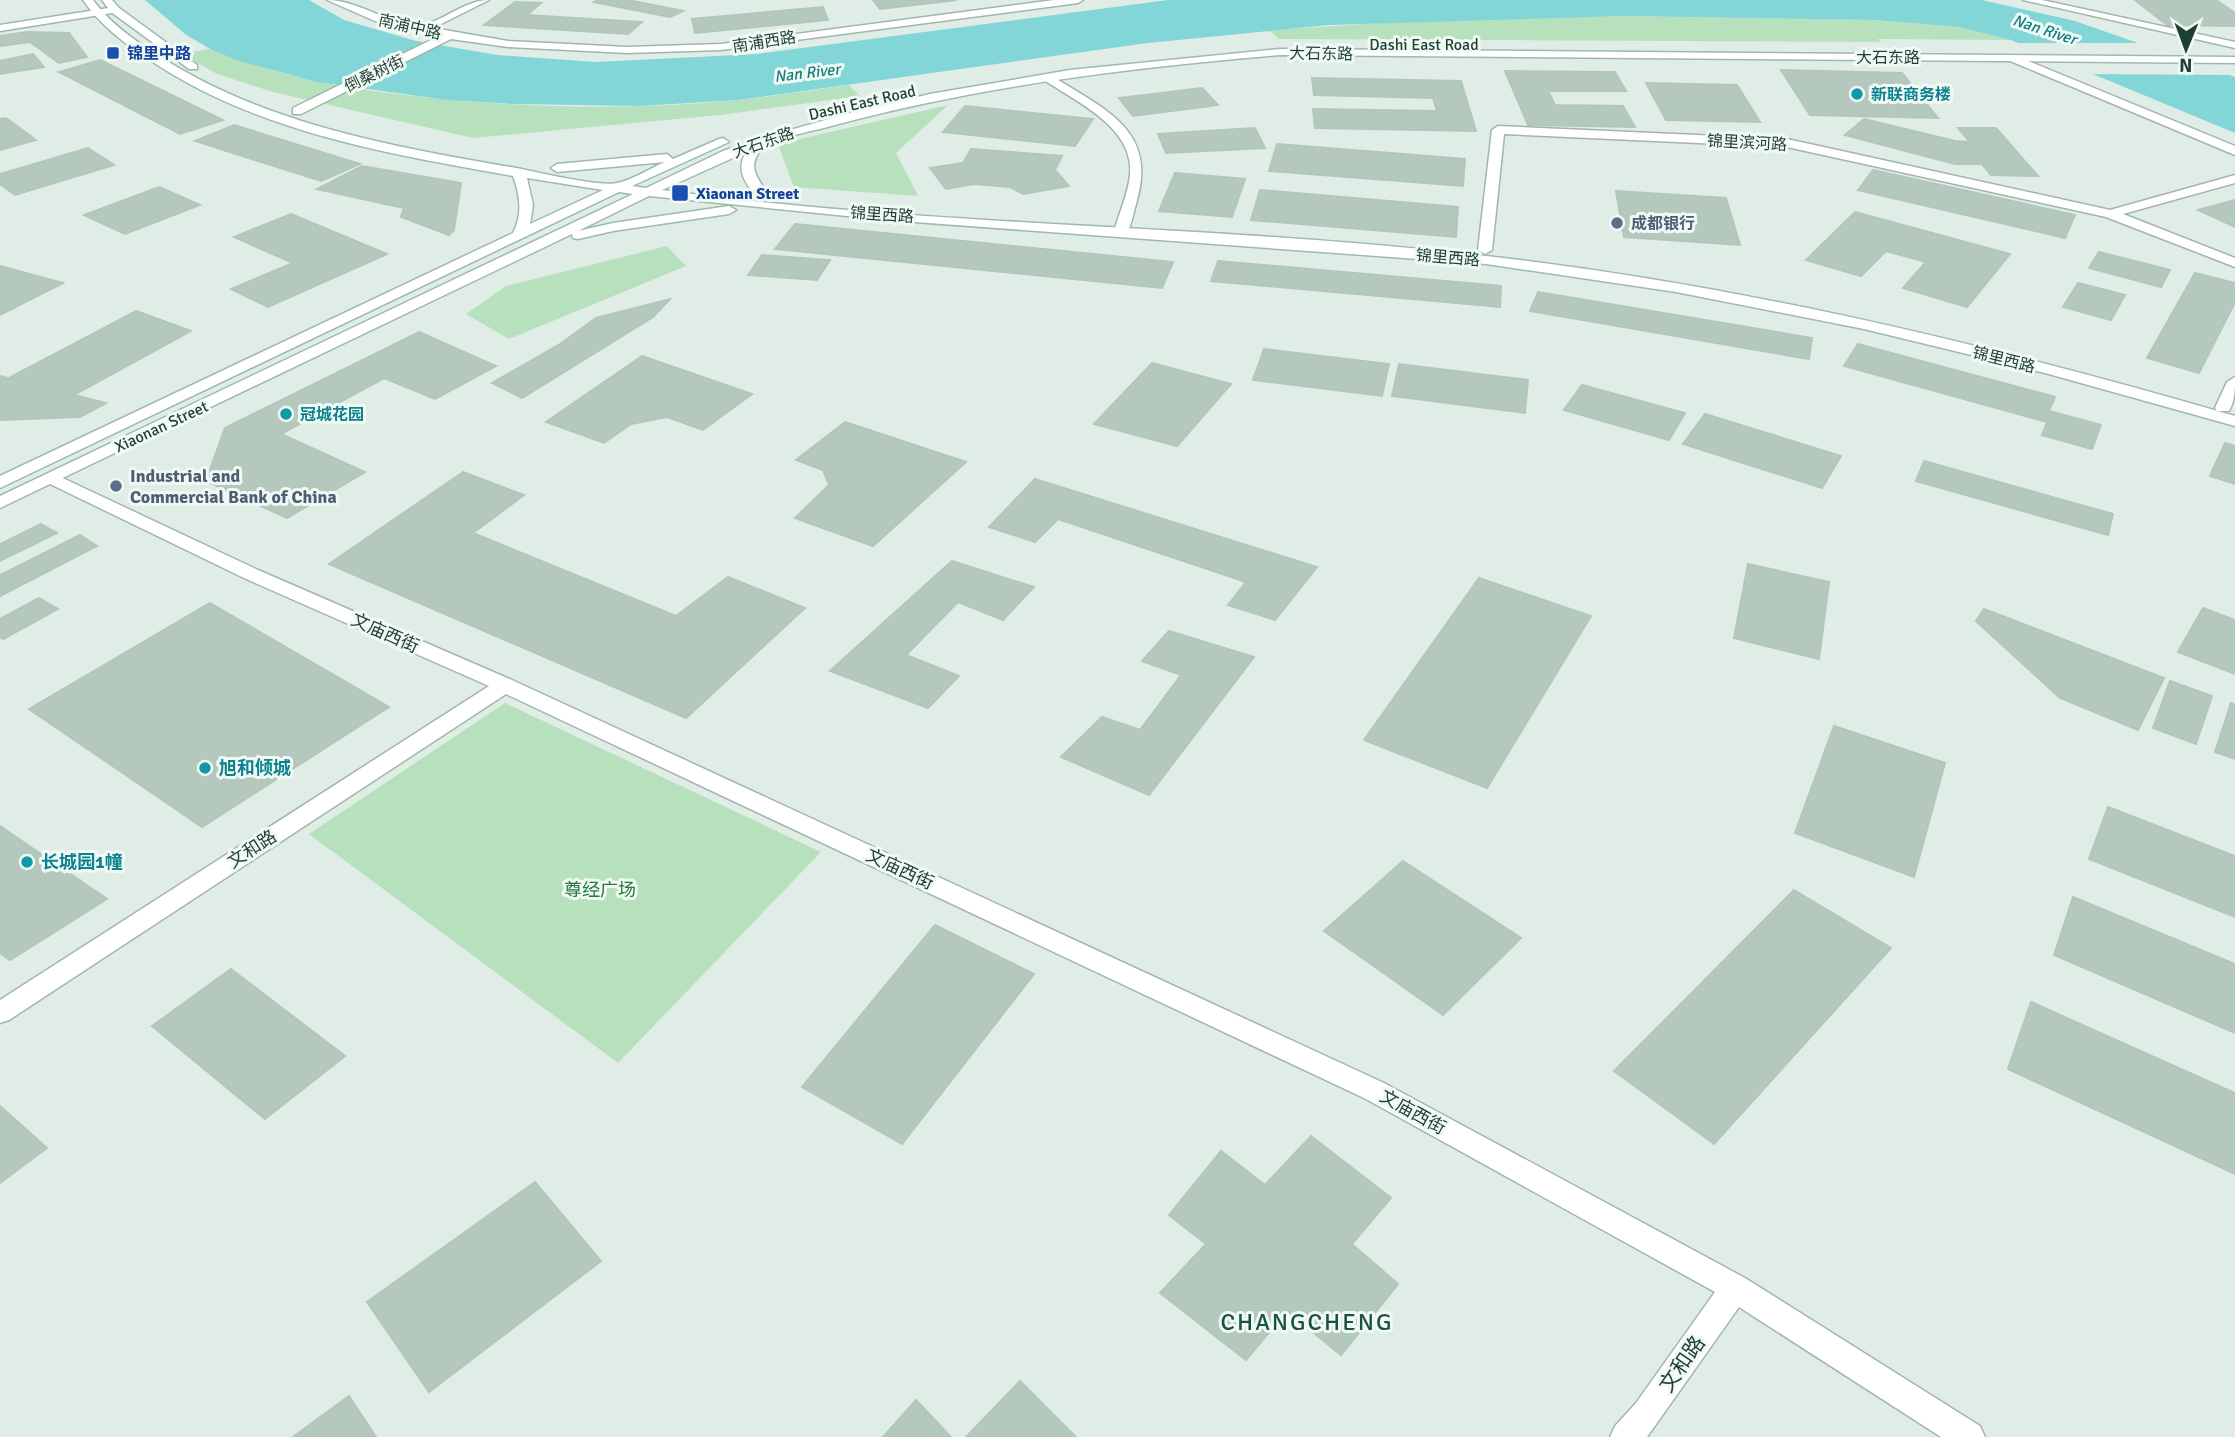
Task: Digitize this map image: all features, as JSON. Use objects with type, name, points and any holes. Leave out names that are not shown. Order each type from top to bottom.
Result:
[{"type":"main road","points":[[88,0],[96,13],[156,61],[201,86],[259,111],[311,129],[375,144],[519,174],[644,194]]},
{"type":"main road","name":"南浦中路","points":[[332,0],[388,23],[450,35]]},
{"type":"main road","points":[[421,30],[484,0]]},
{"type":"main road","name":"南浦西路","points":[[450,35],[508,44],[627,50],[721,47],[1078,0]]},
{"type":"main road","points":[[2028,0],[2235,45]]},
{"type":"main road","points":[[0,29],[96,13],[111,5],[169,51],[210,75]]},
{"type":"main road","name":"倒桑树街","points":[[297,111],[450,35]]},
{"type":"main road","name":"Dashi East Road","points":[[848,103],[1011,72],[1175,50],[1276,43],[2013,53],[2235,50]]},
{"type":"main road","name":"大石东路","points":[[662,183],[759,143],[881,108],[993,85],[1211,57],[1280,52],[2013,53],[2040,58],[2235,60]]},
{"type":"main road","points":[[2013,53],[2235,150]]},
{"type":"main road","points":[[1048,78],[1115,123],[1131,140],[1138,167],[1122,227]]},
{"type":"main road","points":[[247,92],[297,111],[377,133],[557,168],[632,181],[662,183]]},
{"type":"main road","name":"锦里滨河路","points":[[1485,250],[1499,130],[1787,143],[2109,214]]},
{"type":"main road","points":[[632,181],[741,135]]},
{"type":"main road","points":[[545,243],[613,227],[767,201],[748,178],[747,164],[759,143]]},
{"type":"main road","points":[[557,168],[650,160],[693,153]]},
{"type":"main road","points":[[518,236],[528,218],[524,185],[519,174]]},
{"type":"main road","points":[[2109,214],[2235,178]]},
{"type":"main road","name":"Xiaonan Street","points":[[4,478],[632,181]]},
{"type":"main road","name":"锦里西路","points":[[662,183],[767,201]]},
{"type":"main road","name":"Xiaonan Street","points":[[0,503],[545,243],[662,183]]},
{"type":"main road","name":"锦里西路","points":[[644,194],[1485,250],[1752,293],[1864,316],[2066,364],[2229,410]]},
{"type":"main road","points":[[2109,214],[2235,263]]},
{"type":"main road","name":"锦里西路","points":[[1122,227],[1483,259],[1662,285],[1814,313],[1917,337],[2164,400],[2235,421]]},
{"type":"main road","points":[[2229,410],[2235,382]]},
{"type":"main road","name":"文庙西街","points":[[52,478],[251,574],[505,685],[1375,1091],[1735,1288],[1969,1437]]},
{"type":"main road","name":"文和路","points":[[0,1013],[505,685]]},
{"type":"main road","name":"文和路","points":[[1626,1437],[1647,1414],[1735,1288]]},
{"type":"green space","points":[[1623,16],[1875,20],[1958,27],[2011,40],[1878,39],[1881,42],[1279,39],[1269,30],[1465,18]]},
{"type":"green space","points":[[210,49],[282,73],[330,84],[488,103],[656,106],[739,100],[849,85],[860,96],[720,115],[473,138],[273,92],[217,74],[182,54]]},
{"type":"green space","points":[[948,105],[896,153],[918,196],[794,187],[778,144]]},
{"type":"green space","points":[[667,246],[686,266],[509,339],[466,314],[506,286]]},
{"type":"green space","name":"尊经广场","points":[[505,703],[821,852],[618,1063],[309,834]]},
{"type":"water","name":"Nan River","points":[[145,0],[309,0],[344,20],[416,41],[497,55],[596,62],[757,54],[1168,0],[1982,0],[2075,21],[2235,77],[2235,133],[2011,40],[1958,27],[1875,20],[1623,16],[1329,25],[1148,43],[738,100],[639,106],[447,100],[317,82],[239,61],[210,49],[185,34]]},
{"type":"pier","points":[[2012,43],[2149,43],[2235,75],[2085,74]]},
{"type":"building","points":[[628,0],[683,11],[670,17],[594,2]]},
{"type":"building","points":[[873,0],[957,0],[880,9]]},
{"type":"building","points":[[2135,0],[2216,0],[2235,13],[2235,26],[2167,25]]},
{"type":"building","points":[[515,2],[541,3],[527,15],[642,22],[628,34],[484,25]]},
{"type":"building","points":[[823,7],[828,20],[695,33],[692,19]]},
{"type":"building","points":[[27,32],[69,33],[87,57],[59,63],[30,42],[0,46],[0,36]]},
{"type":"building","points":[[33,54],[44,67],[0,74],[0,61]]},
{"type":"building","points":[[100,60],[223,120],[180,134],[59,72]]},
{"type":"building","name":"新联商务楼","points":[[1781,70],[1902,73],[1938,118],[1810,115]]},
{"type":"building","points":[[1505,71],[1615,72],[1626,91],[1548,91],[1555,105],[1623,106],[1635,127],[1528,125]]},
{"type":"building","points":[[1312,78],[1461,81],[1476,131],[1315,128],[1313,109],[1437,111],[1433,98],[1314,95]]},
{"type":"building","points":[[1646,83],[1737,85],[1760,122],[1666,120]]},
{"type":"building","points":[[1202,88],[1218,105],[1133,116],[1119,98]]},
{"type":"building","points":[[965,106],[1093,119],[1075,146],[943,132]]},
{"type":"building","points":[[6,118],[36,140],[0,150],[0,119]]},
{"type":"building","points":[[1864,119],[1955,141],[1970,142],[1958,128],[1996,128],[2038,176],[1991,175],[1982,164],[1955,164],[1845,135]]},
{"type":"building","points":[[234,125],[360,164],[321,181],[195,141]]},
{"type":"building","points":[[1255,128],[1265,148],[1166,153],[1158,134]]},
{"type":"building","points":[[1277,144],[1465,159],[1463,186],[1269,171]]},
{"type":"building","points":[[88,148],[114,165],[15,195],[0,184],[0,174]]},
{"type":"building","points":[[971,149],[1062,156],[1055,170],[1069,186],[1023,194],[1010,187],[974,184],[946,189],[930,168],[963,163]]},
{"type":"building","points":[[362,166],[461,183],[454,230],[449,235],[401,217],[404,208],[317,189]]},
{"type":"building","points":[[1873,170],[2075,215],[2065,238],[1858,190]]},
{"type":"building","points":[[1175,173],[1245,179],[1232,217],[1159,211]]},
{"type":"building","points":[[159,187],[200,205],[125,234],[84,215]]},
{"type":"building","points":[[1260,190],[1458,207],[1456,237],[1251,220]]},
{"type":"building","points":[[1616,191],[1726,198],[1740,245],[1624,237]]},
{"type":"building","points":[[2235,200],[2235,227],[2198,210]]},
{"type":"building","points":[[1855,212],[2010,254],[1967,307],[1903,288],[1926,262],[1886,251],[1861,276],[1806,260]]},
{"type":"building","points":[[291,214],[387,254],[268,307],[231,289],[293,263],[234,237]]},
{"type":"building","points":[[795,224],[1173,262],[1162,288],[775,249]]},
{"type":"building","points":[[2099,252],[2170,270],[2161,287],[2089,268]]},
{"type":"building","points":[[762,255],[830,260],[817,280],[748,275]]},
{"type":"building","points":[[1218,261],[1501,286],[1500,307],[1211,281]]},
{"type":"building","points":[[0,266],[63,283],[0,315]]},
{"type":"building","points":[[2195,273],[2235,283],[2235,302],[2199,373],[2147,358]]},
{"type":"building","points":[[2078,283],[2125,295],[2111,320],[2063,307]]},
{"type":"building","points":[[1538,292],[1812,338],[1809,359],[1530,311]]},
{"type":"building","points":[[670,299],[653,317],[522,398],[492,383],[560,344],[596,318]]},
{"type":"building","points":[[136,311],[191,331],[74,395],[9,378]]},
{"type":"building","name":"冠城花园","points":[[419,332],[496,366],[435,399],[384,378],[281,434],[365,472],[287,518],[206,481],[225,428]]},
{"type":"building","points":[[1858,344],[2055,397],[2049,411],[2101,425],[2092,449],[2042,435],[2047,422],[1844,366]]},
{"type":"building","points":[[1264,349],[1389,364],[1382,396],[1253,380]]},
{"type":"building","points":[[642,356],[752,394],[703,430],[667,417],[631,424],[604,443],[546,422]]},
{"type":"building","points":[[1152,363],[1231,384],[1177,446],[1094,424]]},
{"type":"building","points":[[1399,364],[1528,380],[1525,413],[1392,396]]},
{"type":"building","points":[[0,376],[106,403],[80,417],[0,420]]},
{"type":"building","points":[[1582,385],[1685,413],[1669,440],[1564,410]]},
{"type":"building","points":[[1705,414],[1841,456],[1822,488],[1683,444]]},
{"type":"building","points":[[845,422],[966,462],[873,546],[795,518],[829,485],[823,470],[796,460]]},
{"type":"building","points":[[2225,443],[2235,446],[2235,484],[2210,476]]},
{"type":"building","points":[[1924,461],[2113,514],[2108,535],[1916,481]]},
{"type":"building","points":[[463,472],[524,495],[473,533],[676,616],[728,577],[805,608],[686,718],[329,564]]},
{"type":"building","points":[[1035,479],[1317,567],[1275,620],[1228,605],[1246,582],[1058,519],[1035,542],[989,527]]},
{"type":"building","points":[[41,524],[57,533],[0,561],[0,544]]},
{"type":"building","points":[[80,535],[97,546],[0,596],[0,575]]},
{"type":"building","points":[[952,561],[1034,587],[1003,620],[958,602],[906,655],[959,676],[928,708],[830,671]]},
{"type":"building","points":[[1748,564],[1829,582],[1819,659],[1734,638]]},
{"type":"building","points":[[1479,578],[1591,616],[1487,788],[1364,740]]},
{"type":"building","points":[[39,598],[58,609],[3,639],[0,637],[0,619]]},
{"type":"building","name":"旭和倾城","points":[[210,603],[389,707],[202,827],[29,709]]},
{"type":"building","points":[[2203,608],[2235,620],[2235,674],[2178,652]]},
{"type":"building","points":[[1984,609],[2164,678],[2138,730],[2060,698],[1976,621]]},
{"type":"building","points":[[1169,631],[1254,657],[1149,795],[1061,757],[1102,717],[1140,730],[1181,675],[1142,661]]},
{"type":"building","points":[[2170,681],[2212,696],[2196,744],[2153,728]]},
{"type":"building","points":[[2231,703],[2235,705],[2235,759],[2215,752]]},
{"type":"building","points":[[1834,726],[1945,763],[1914,877],[1795,833]]},
{"type":"building","points":[[2108,807],[2235,856],[2235,917],[2089,859]]},
{"type":"building","name":"长城园1幢","points":[[0,826],[107,899],[10,960],[0,953]]},
{"type":"building","points":[[1403,861],[1521,938],[1443,1015],[1324,931]]},
{"type":"building","points":[[1794,890],[1891,948],[1714,1144],[1614,1071]]},
{"type":"building","points":[[2073,897],[2235,964],[2235,1033],[2054,955]]},
{"type":"building","points":[[935,925],[1034,974],[902,1144],[802,1087]]},
{"type":"building","points":[[231,969],[345,1056],[265,1119],[152,1026]]},
{"type":"building","points":[[2031,1002],[2235,1093],[2235,1174],[2008,1069]]},
{"type":"building","points":[[0,1106],[47,1148],[0,1183]]},
{"type":"building","points":[[1311,1136],[1391,1198],[1352,1244],[1398,1284],[1341,1355],[1287,1311],[1246,1360],[1160,1293],[1206,1244],[1169,1215],[1221,1151],[1265,1185]]},
{"type":"building","points":[[535,1182],[601,1261],[429,1392],[367,1302]]},
{"type":"building","points":[[1020,1381],[1076,1437],[966,1437]]},
{"type":"building","points":[[349,1396],[376,1437],[293,1437]]},
{"type":"building","points":[[916,1400],[951,1437],[883,1437]]},
{"type":"place","name":"锦里中路","points":[[113,53]]},
{"type":"place","name":"新联商务楼","points":[[1857,94]]},
{"type":"place","name":"Xiaonan Street","points":[[680,193]]},
{"type":"place","name":"成都银行","points":[[1617,223]]},
{"type":"place","name":"冠城花园","points":[[286,414]]},
{"type":"place","name":"Industrial and Commercial Bank of China","points":[[116,486]]},
{"type":"place","name":"旭和倾城","points":[[205,768]]},
{"type":"place","name":"长城园1幢","points":[[27,862]]},
{"type":"district","name":"CHANGCHENG","points":[[1307,1322]]}]
